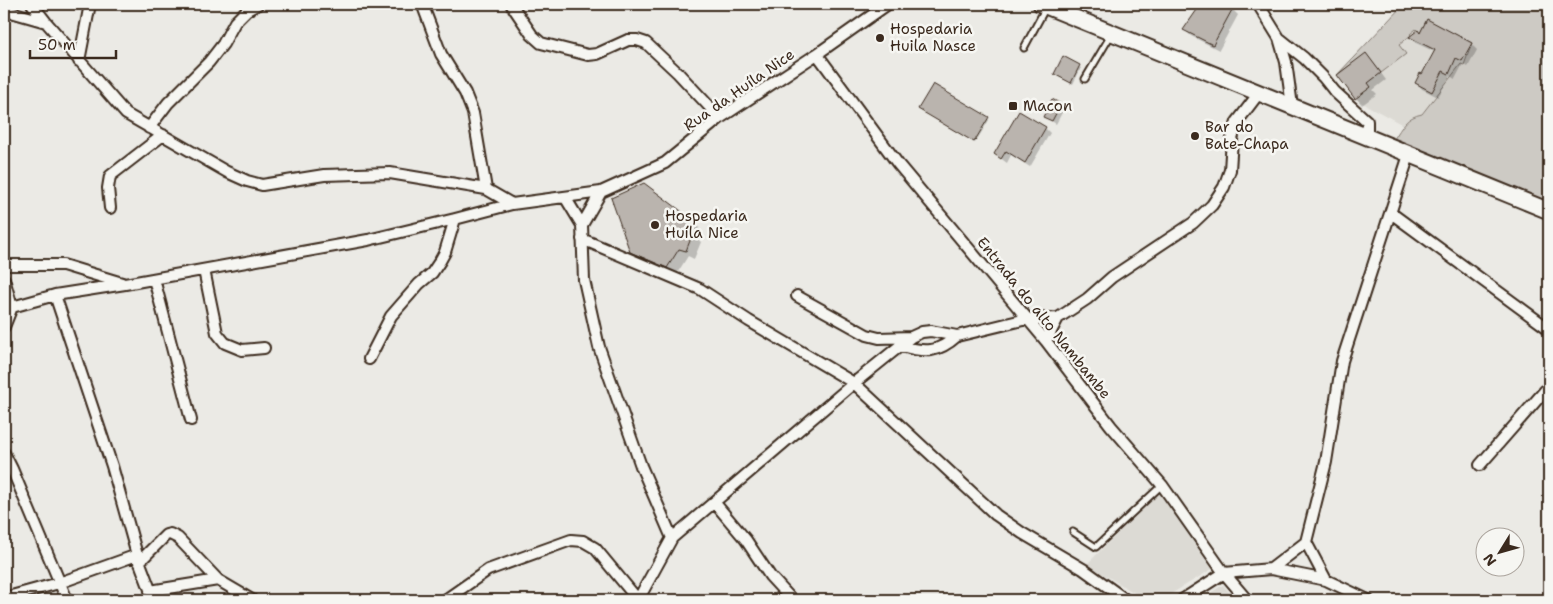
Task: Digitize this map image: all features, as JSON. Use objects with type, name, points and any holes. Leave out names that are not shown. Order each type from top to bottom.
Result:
[{"type":"main road","points":[[1044,5],[1549,211]]},
{"type":"street","points":[[32,4],[126,114],[247,182],[262,185],[324,175],[390,173],[486,189],[512,204]]},
{"type":"street","points":[[79,61],[90,4]]},
{"type":"street","points":[[149,128],[168,103],[209,62],[223,44],[235,22],[247,10],[258,4]]},
{"type":"street","points":[[424,4],[424,9],[441,54],[465,93],[472,113],[486,189]]},
{"type":"street","points":[[511,4],[532,35],[541,43],[588,55],[597,54],[628,40],[637,40],[646,44],[678,73],[720,118]]},
{"type":"street","name":"Rua da Huíla Nice","points":[[8,308],[54,295],[359,242],[455,220],[512,204],[601,192],[664,163],[720,118],[818,54],[888,4]]},
{"type":"street","points":[[1258,4],[1279,38],[1286,62],[1292,106]]},
{"type":"street","points":[[4,10],[46,22]]},
{"type":"street","points":[[1279,38],[1304,58],[1348,106],[1367,121],[1366,137]]},
{"type":"street","name":"Entrada do alto Nambambe","points":[[818,54],[898,164],[1046,341],[1111,426],[1148,466],[1224,573],[1247,600]]},
{"type":"street","points":[[1046,341],[1058,318],[1088,299],[1112,277],[1193,223],[1212,205],[1224,187],[1230,170],[1232,140],[1237,122],[1259,93]]},
{"type":"street","points":[[110,208],[108,188],[110,176],[163,136]]},
{"type":"street","points":[[1271,569],[1306,542],[1326,462],[1342,361],[1409,155]]},
{"type":"street","points":[[601,192],[582,225],[584,280],[599,347],[641,466],[672,538]]},
{"type":"street","points":[[565,197],[582,225]]},
{"type":"street","points":[[1391,213],[1549,329]]},
{"type":"street","points":[[369,359],[391,316],[419,284],[432,273],[440,261],[445,252],[455,220]]},
{"type":"street","points":[[582,239],[700,289],[749,322],[854,383],[996,515],[1022,533],[1083,569],[1126,600]]},
{"type":"street","points":[[4,265],[63,265],[125,284]]},
{"type":"street","points":[[204,270],[218,333],[225,343],[242,350],[264,348]]},
{"type":"street","points":[[4,279],[8,308],[4,327]]},
{"type":"street","points":[[154,279],[191,420]]},
{"type":"street","points":[[54,295],[112,466],[138,558],[152,595],[218,580]]},
{"type":"street","points":[[796,296],[867,335],[879,338],[911,337]]},
{"type":"street","points":[[445,600],[488,570],[571,540],[583,540],[595,548],[638,600],[672,538],[911,337],[930,331],[957,336],[1027,319],[1058,318]]},
{"type":"street","points":[[902,346],[922,350],[939,349],[957,336]]},
{"type":"street","points":[[1480,465],[1549,386]]},
{"type":"street","points":[[4,453],[67,600]]},
{"type":"street","points":[[714,502],[746,540],[770,576],[792,600]]},
{"type":"street","points":[[4,598],[138,558],[166,535],[170,534],[178,538],[218,580],[252,600]]},
{"type":"street","points":[[1306,542],[1326,580]]},
{"type":"street","points":[[1182,600],[1224,573],[1271,569],[1326,580],[1368,600]]},
{"type":"lane","points":[[1024,48],[1044,5]]},
{"type":"lane","points":[[1085,79],[1113,33]]},
{"type":"lane","points":[[1073,532],[1096,546],[1162,485]]},
{"type":"shaded area","points":[[1400,4],[1549,4],[1549,203],[1394,139],[1408,120],[1422,114],[1461,64],[1464,65],[1472,43],[1427,20],[1420,33],[1416,29],[1399,45],[1406,54],[1381,73],[1368,57],[1353,63],[1337,75],[1402,6]]},
{"type":"shaded area","points":[[1402,6],[1472,43],[1464,65],[1461,64],[1422,114],[1413,116],[1403,125],[1355,99],[1337,75]]},
{"type":"shaded area","points":[[1159,493],[1212,569],[1161,600],[1146,600],[1087,564]]},
{"type":"shaded area","points":[[1223,585],[1236,600],[1199,600]]},
{"type":"building","points":[[1201,4],[1225,4],[1233,8],[1213,45],[1183,30]]},
{"type":"building","points":[[1427,19],[1472,43],[1462,61],[1456,58],[1449,74],[1443,71],[1432,92],[1415,83],[1435,50],[1409,37],[1418,30],[1420,33]]},
{"type":"building","points":[[1366,53],[1381,73],[1368,83],[1371,87],[1355,99],[1337,75]]},
{"type":"building","points":[[1063,56],[1080,65],[1071,83],[1054,74]]},
{"type":"building","points":[[933,84],[989,117],[974,142],[918,109]]},
{"type":"building","points":[[1052,99],[1061,104],[1052,121],[1043,117]]},
{"type":"building","points":[[1019,111],[1046,127],[1025,163],[1006,151],[1001,159],[994,154]]},
{"type":"building","name":"Hospedaria Huíla Nice","points":[[644,183],[693,220],[687,231],[693,233],[686,251],[679,249],[667,268],[630,252],[611,198]]},
{"type":"place","name":"Hospedaria Huila Nasce","points":[[880,38]]},
{"type":"place","name":"Macon","points":[[1013,106]]},
{"type":"place","name":"Bar do Bate-Chapa","points":[[1195,136]]},
{"type":"place","name":"Hospedaria Huíla Nice","points":[[655,225]]}]
